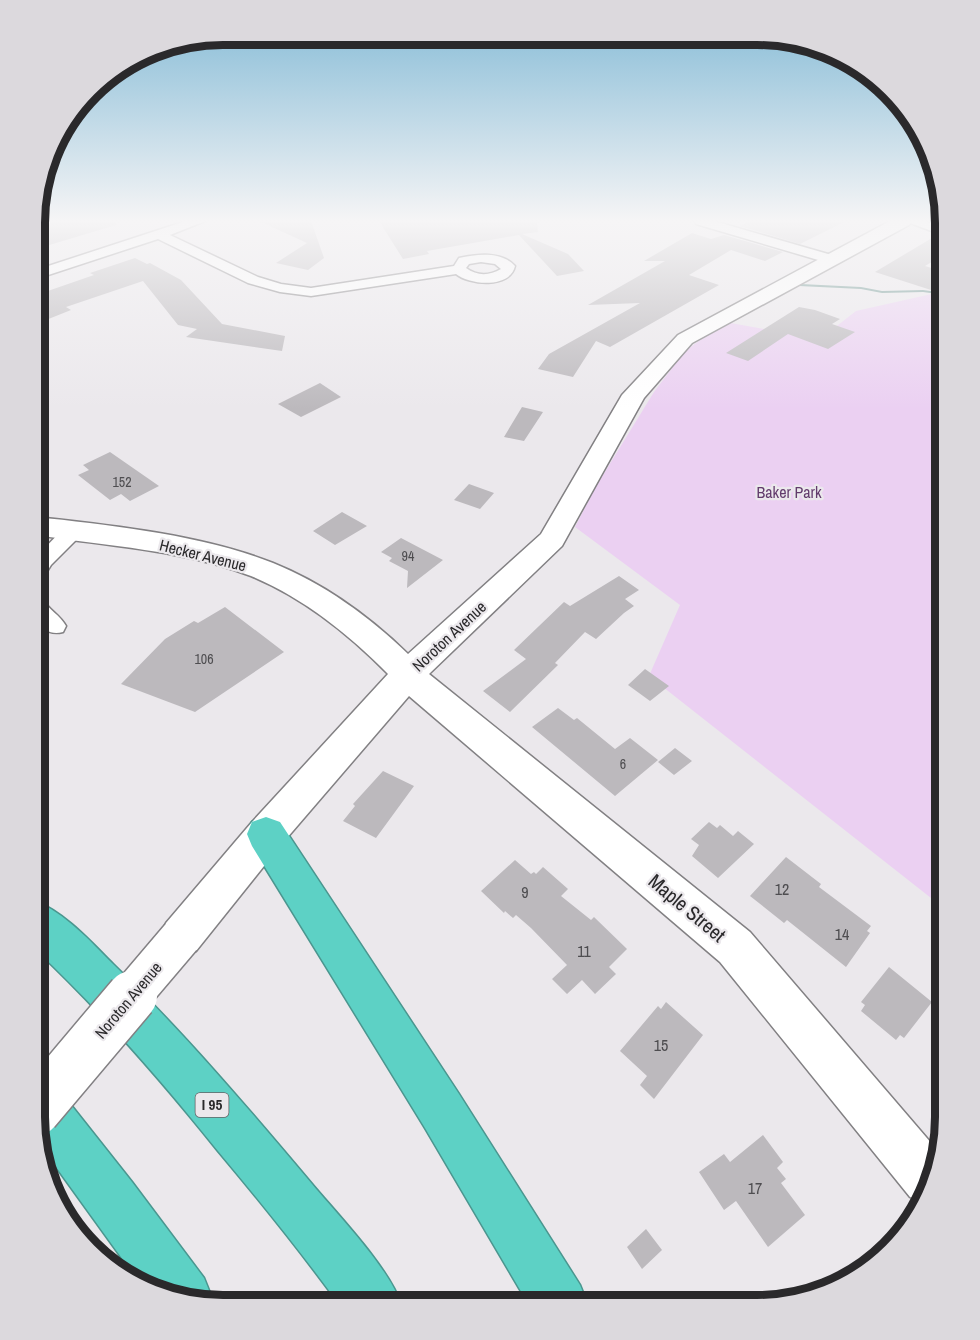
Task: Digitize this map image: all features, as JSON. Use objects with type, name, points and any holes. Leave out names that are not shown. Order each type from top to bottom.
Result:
[{"type":"highway","points":[[266,834],[435,1101],[554,1295]]},
{"type":"highway","name":"I 95","points":[[45,931],[120,1002],[191,1080],[276,1180],[366,1295]]},
{"type":"highway","points":[[45,1112],[114,1200],[177,1289]]},
{"type":"main road","name":"Noroton Avenue","points":[[45,1098],[266,834],[407,675],[552,540],[634,395],[685,339],[786,284]]},
{"type":"main road","name":"Hecker Avenue","points":[[45,527],[206,553],[263,570],[309,592],[375,641],[407,675]]},
{"type":"main road","name":"Maple Street","points":[[407,675],[735,947],[925,1176]]},
{"type":"street","points":[[265,284],[311,292],[365,284]]},
{"type":"street","points":[[45,559],[74,530]]},
{"type":"street","points":[[45,618],[55,626]]},
{"type":"green space","name":"Baker Park","points":[[935,293],[935,901],[649,676],[680,605],[575,527],[595,488],[654,392],[685,351],[725,322],[820,339],[856,311]]},
{"type":"building","points":[[69,284],[135,284],[66,307],[71,310],[46,320],[45,292]]},
{"type":"building","points":[[145,284],[184,284],[222,324],[285,336],[282,351],[186,337],[197,329],[178,325]]},
{"type":"building","points":[[626,284],[719,285],[610,347],[596,341],[573,377],[538,369],[549,354],[640,303],[588,305]]},
{"type":"building","points":[[911,284],[935,284],[935,288],[931,290]]},
{"type":"building","points":[[799,307],[840,319],[832,324],[855,332],[828,349],[788,334],[748,361],[726,353]]},
{"type":"building","points":[[320,383],[341,397],[301,417],[278,404]]},
{"type":"building","points":[[522,407],[543,412],[524,441],[504,437]]},
{"type":"building","points":[[110,452],[159,486],[130,501],[121,494],[110,500],[78,475],[89,470],[83,465]]},
{"type":"building","points":[[469,484],[494,493],[480,509],[454,500]]},
{"type":"building","points":[[342,512],[367,526],[335,545],[313,531]]},
{"type":"building","points":[[401,538],[443,560],[407,588],[408,571],[389,561],[392,558],[381,552]]},
{"type":"building","points":[[619,576],[639,590],[625,599],[634,606],[596,639],[585,632],[555,663],[558,665],[510,712],[483,691],[526,659],[514,650],[564,602],[570,606]]},
{"type":"building","points":[[225,607],[284,652],[195,712],[121,684],[165,639],[194,621],[198,623]]},
{"type":"building","points":[[645,669],[669,686],[650,701],[628,685]]},
{"type":"building","points":[[558,708],[574,720],[577,718],[615,749],[630,738],[658,760],[615,796],[532,727]]},
{"type":"building","points":[[675,748],[692,761],[674,775],[658,762]]},
{"type":"building","points":[[383,771],[414,786],[376,838],[343,821],[355,806],[353,804]]},
{"type":"building","points":[[709,822],[717,828],[720,825],[733,836],[738,831],[754,844],[718,878],[692,856],[699,845],[691,839]]},
{"type":"building","points":[[786,857],[821,884],[819,887],[871,926],[867,931],[870,933],[846,967],[787,920],[784,923],[750,896]]},
{"type":"building","points":[[515,860],[531,874],[534,872],[536,874],[543,867],[568,889],[561,896],[591,920],[594,917],[627,949],[609,967],[616,974],[595,994],[582,980],[567,994],[552,979],[567,965],[516,915],[513,918],[505,911],[504,913],[481,891]]},
{"type":"building","points":[[889,967],[932,1002],[904,1038],[900,1035],[896,1040],[861,1011],[865,1005],[861,1002]]},
{"type":"building","points":[[666,1002],[703,1035],[654,1099],[640,1085],[647,1076],[620,1051],[658,1006],[661,1009]]},
{"type":"building","points":[[763,1135],[783,1162],[777,1168],[786,1179],[781,1183],[805,1215],[768,1247],[736,1201],[724,1210],[699,1172],[724,1154],[730,1162]]},
{"type":"building","points":[[646,1229],[662,1250],[642,1269],[627,1247]]},
{"type":"waterway","points":[[801,285],[861,288],[882,292],[935,293]]}]
